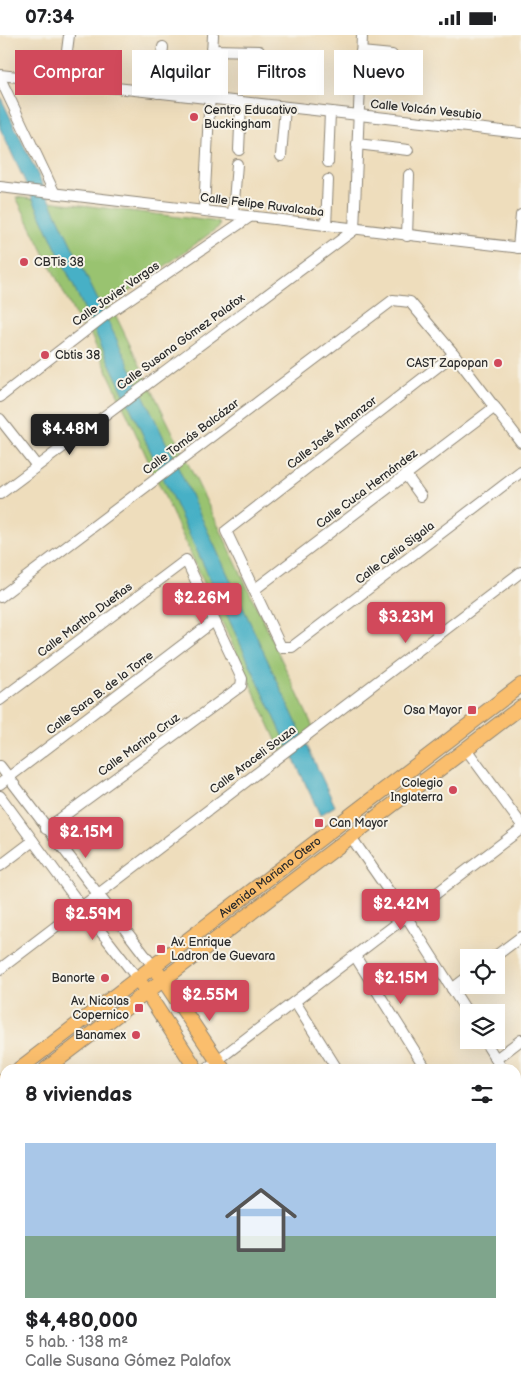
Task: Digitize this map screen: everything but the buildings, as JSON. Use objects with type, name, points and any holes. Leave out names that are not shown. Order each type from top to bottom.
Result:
[{"type":"main road","name":"Avenida Mariano Otero","points":[[26,1064],[521,685]]},
{"type":"main road","name":"Avenida Mariano Otero","points":[[52,1064],[521,707]]},
{"type":"main road","points":[[154,966],[215,1064]]},
{"type":"main road","points":[[138,978],[193,1064]]},
{"type":"street","points":[[67,50],[69,35]]},
{"type":"street","points":[[212,50],[213,35]]},
{"type":"street","points":[[361,50],[362,35]]},
{"type":"street","points":[[0,76],[54,192]]},
{"type":"street","name":"Calle Volcán Vesubio","points":[[0,76],[15,78]]},
{"type":"street","name":"Calle Volcán Vesubio","points":[[175,95],[521,133]]},
{"type":"street","points":[[204,210],[210,95]]},
{"type":"street","points":[[354,230],[359,95]]},
{"type":"street","points":[[239,150],[240,103]]},
{"type":"street","points":[[281,155],[284,107]]},
{"type":"street","points":[[328,163],[330,112]]},
{"type":"street","points":[[357,144],[408,150]]},
{"type":"street","points":[[232,214],[237,164]]},
{"type":"street","points":[[407,236],[409,175]]},
{"type":"street","points":[[326,226],[328,180]]},
{"type":"street","name":"Calle Felipe Ruvalcaba","points":[[0,187],[520,248]]},
{"type":"street","points":[[520,248],[521,215]]},
{"type":"street","name":"Calle Javier Vargas","points":[[0,397],[107,314],[251,216]]},
{"type":"street","name":"Calle Susana Gómez Palafox","points":[[0,494],[354,230]]},
{"type":"street","name":"Calle Tomás Balcázar","points":[[0,597],[388,303],[398,299],[410,301],[454,355]]},
{"type":"street","points":[[454,355],[521,442]]},
{"type":"street","name":"Calle José Almanzor","points":[[254,590],[226,531],[454,355]]},
{"type":"street","name":"Calle Cuca Hernández","points":[[254,590],[495,407]]},
{"type":"street","points":[[0,419],[37,466]]},
{"type":"street","name":"Calle Celia Sigala","points":[[254,590],[281,647],[292,647],[521,472]]},
{"type":"street","points":[[406,475],[421,496]]},
{"type":"street","name":"Calle Martha Dueñas","points":[[0,700],[186,560],[214,621]]},
{"type":"street","name":"Calle Araceli Souza","points":[[0,969],[97,893],[305,737],[521,571]]},
{"type":"street","name":"Calle Marina Cruz","points":[[46,829],[241,686],[242,679],[214,621]]},
{"type":"street","name":"Calle Sara B. de la Torre","points":[[0,784],[214,621]]},
{"type":"street","points":[[466,749],[521,824]]},
{"type":"street","points":[[0,766],[46,829],[154,966]]},
{"type":"street","points":[[0,796],[80,906],[138,978]]},
{"type":"street","points":[[219,1064],[406,916],[521,829]]},
{"type":"street","points":[[351,837],[406,916],[462,1004]]},
{"type":"street","points":[[0,866],[32,841]]},
{"type":"street","points":[[505,949],[521,937]]},
{"type":"street","points":[[355,956],[423,1064]]},
{"type":"street","points":[[452,989],[460,983]]},
{"type":"street","points":[[295,1003],[334,1064]]},
{"type":"street","points":[[496,1059],[521,1040]]},
{"type":"street","points":[[490,1049],[499,1064]]},
{"type":"green space","points":[[16,197],[219,222],[220,226],[81,327]]},
{"type":"green space","points":[[113,310],[220,529],[314,729],[281,751],[88,329]]},
{"type":"water","points":[[0,96],[185,482],[335,806],[320,815],[0,128]]},
{"type":"place","name":"Centro Educativo Buckingham","points":[[194,117]]},
{"type":"place","name":"CBTis 38","points":[[24,262]]},
{"type":"place","name":"Cbtis 38","points":[[45,355]]},
{"type":"place","name":"CAST Zapopan","points":[[498,363]]},
{"type":"place","name":"Osa Mayor","points":[[472,710]]},
{"type":"place","name":"Colegio Inglaterra","points":[[453,790]]},
{"type":"place","name":"Can Mayor","points":[[319,823]]},
{"type":"place","name":"Av. Enrique Ladron de Guevara","points":[[161,949]]},
{"type":"place","name":"Banorte","points":[[105,978]]},
{"type":"place","name":"Av. Nicolas Copernico","points":[[139,1008]]},
{"type":"place","name":"Banamex","points":[[136,1035]]}]
